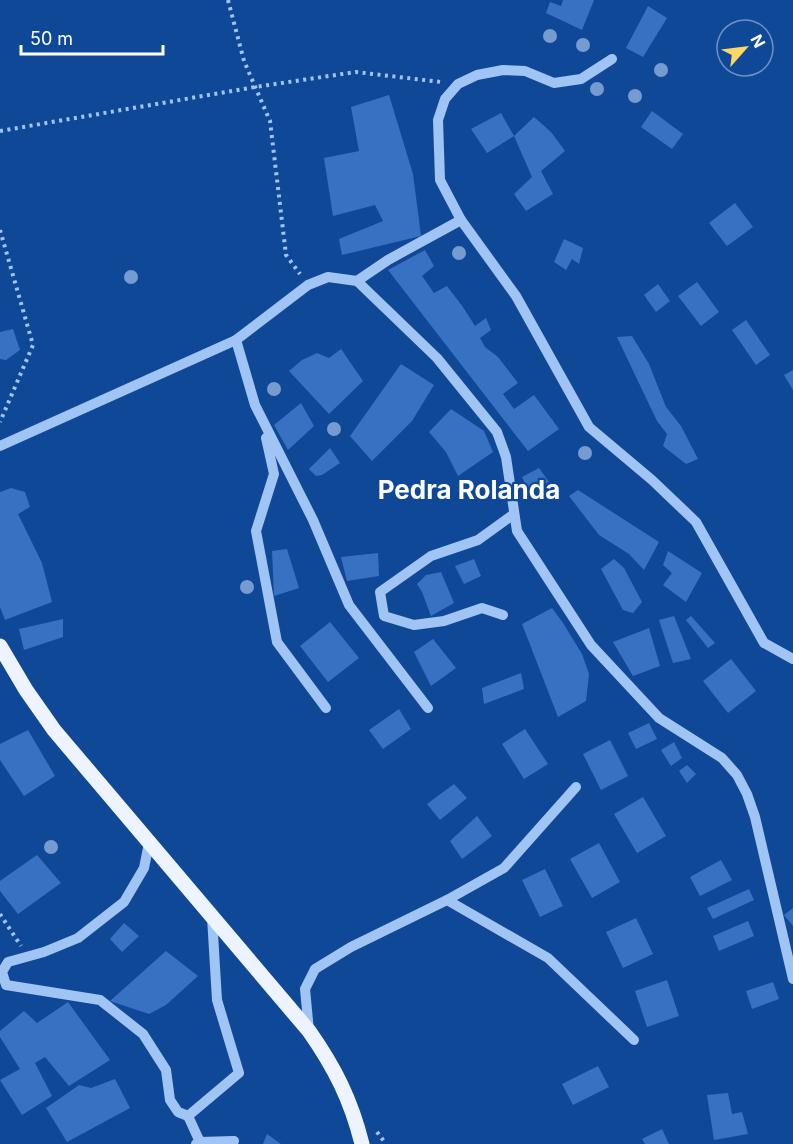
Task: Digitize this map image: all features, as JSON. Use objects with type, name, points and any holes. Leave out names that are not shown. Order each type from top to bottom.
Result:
[{"type":"main road","points":[[0,646],[26,690],[54,730],[309,1031],[340,1080],[355,1113],[362,1144]]},
{"type":"street","points":[[612,59],[581,79],[554,83],[525,71],[503,70],[477,75],[458,84],[445,99],[438,120],[440,180],[461,220],[516,296],[589,428],[652,480],[696,522],[764,643],[793,659]]},
{"type":"street","points":[[357,281],[388,260],[461,220]]},
{"type":"street","points":[[0,446],[236,340],[308,285],[328,277],[357,281],[437,357],[497,432],[506,457],[517,531],[591,645],[658,718],[722,758],[737,775],[755,817],[793,979]]},
{"type":"street","points":[[236,340],[255,405],[313,520],[349,605],[428,708]]},
{"type":"street","points":[[263,423],[274,474],[256,531],[277,642],[326,708]]},
{"type":"street","points":[[503,615],[482,608],[444,621],[414,625],[384,616],[380,592],[431,556],[478,540],[514,514]]},
{"type":"street","points":[[309,1031],[305,989],[315,969],[351,947],[447,900],[504,868],[576,787]]},
{"type":"street","points":[[149,843],[144,868],[124,902],[78,938],[44,952],[8,962],[2,972],[6,985],[100,1000],[143,1034],[166,1070],[170,1100],[178,1112],[188,1116],[198,1143],[234,1141]]},
{"type":"street","points":[[447,900],[548,958],[634,1040]]},
{"type":"street","points":[[188,1116],[239,1073],[217,1000],[212,917]]},
{"type":"path","points":[[228,0],[244,61],[270,121],[286,255],[308,285]]},
{"type":"path","points":[[0,131],[356,72],[458,84]]},
{"type":"path","points":[[0,230],[33,345],[0,422]]},
{"type":"path","points":[[0,914],[27,957]]},
{"type":"building","points":[[563,0],[594,0],[582,30],[546,13],[550,2],[561,6]]},
{"type":"building","points":[[648,6],[667,18],[643,57],[626,48]]},
{"type":"building","points":[[389,95],[413,174],[421,236],[342,255],[339,239],[383,221],[375,205],[333,216],[324,158],[359,151],[351,107]]},
{"type":"building","points":[[652,111],[683,134],[672,149],[641,127]]},
{"type":"building","points":[[501,113],[514,136],[487,153],[471,129]]},
{"type":"building","points":[[534,117],[551,132],[565,151],[541,171],[553,194],[526,211],[514,194],[532,177],[514,136]]},
{"type":"building","points":[[735,203],[753,227],[727,246],[709,223]]},
{"type":"building","points":[[564,239],[583,248],[579,264],[572,259],[566,270],[554,262]]},
{"type":"building","points":[[425,250],[434,266],[422,276],[434,293],[447,286],[475,326],[486,318],[491,330],[480,338],[485,347],[498,357],[518,383],[503,394],[514,409],[534,395],[559,429],[528,451],[388,270]]},
{"type":"building","points":[[697,282],[719,312],[701,326],[678,296]]},
{"type":"building","points":[[658,284],[670,301],[656,312],[644,295]]},
{"type":"building","points":[[746,320],[770,355],[756,365],[732,330]]},
{"type":"building","points":[[13,329],[20,350],[6,360],[0,359],[0,332]]},
{"type":"building","points":[[632,336],[649,364],[666,407],[681,426],[698,459],[686,464],[663,446],[667,434],[657,421],[617,337]]},
{"type":"building","points":[[341,349],[363,381],[329,414],[289,371],[302,360],[317,353],[329,358]]},
{"type":"building","points":[[401,364],[434,385],[412,421],[372,461],[350,436]]},
{"type":"building","points":[[793,370],[793,390],[784,375]]},
{"type":"building","points":[[301,403],[314,426],[288,450],[274,425]]},
{"type":"building","points":[[451,409],[484,431],[493,452],[458,476],[446,452],[429,432]]},
{"type":"building","points":[[330,448],[340,463],[322,475],[316,476],[309,469]]},
{"type":"building","points":[[539,468],[549,482],[529,492],[522,477]]},
{"type":"building","points":[[11,488],[25,492],[30,507],[18,514],[42,563],[52,602],[5,620],[0,607],[0,492]]},
{"type":"building","points":[[578,490],[659,542],[644,570],[629,554],[599,535],[569,496]]},
{"type":"building","points":[[287,549],[299,588],[274,596],[272,551]]},
{"type":"building","points":[[668,551],[702,573],[686,602],[663,585],[672,573],[663,565]]},
{"type":"building","points":[[378,553],[379,576],[347,581],[341,557]]},
{"type":"building","points":[[474,559],[481,576],[464,584],[455,566]]},
{"type":"building","points":[[614,559],[624,568],[642,602],[633,613],[623,610],[601,569]]},
{"type":"building","points":[[441,572],[454,603],[431,616],[417,584],[426,575]]},
{"type":"building","points":[[552,608],[582,654],[589,674],[586,701],[558,717],[522,624]]},
{"type":"building","points":[[674,616],[691,659],[673,663],[659,620]]},
{"type":"building","points":[[691,616],[715,643],[708,648],[686,620]]},
{"type":"building","points":[[63,619],[63,637],[24,650],[19,629]]},
{"type":"building","points":[[330,622],[359,658],[328,682],[300,646]]},
{"type":"building","points":[[649,628],[660,666],[633,676],[613,642]]},
{"type":"building","points":[[433,639],[456,668],[431,686],[414,652]]},
{"type":"building","points":[[731,659],[756,691],[728,713],[703,681]]},
{"type":"building","points":[[521,673],[524,689],[484,704],[482,688]]},
{"type":"building","points":[[399,709],[411,729],[383,749],[369,730]]},
{"type":"building","points":[[649,723],[657,739],[636,749],[628,733]]},
{"type":"building","points":[[525,729],[548,764],[524,779],[502,744]]},
{"type":"building","points":[[28,730],[55,776],[24,796],[0,760],[0,744]]},
{"type":"building","points":[[610,740],[628,776],[601,790],[583,754]]},
{"type":"building","points":[[674,742],[682,758],[671,766],[661,750]]},
{"type":"building","points":[[687,765],[696,774],[687,783],[679,771]]},
{"type":"building","points":[[454,784],[467,798],[440,820],[427,804]]},
{"type":"building","points":[[643,797],[666,836],[637,853],[614,814]]},
{"type":"building","points":[[477,816],[492,836],[462,859],[450,841]]},
{"type":"building","points":[[599,843],[620,882],[592,898],[570,859]]},
{"type":"building","points":[[37,855],[61,883],[18,914],[0,891],[0,881]]},
{"type":"building","points":[[721,860],[732,880],[700,896],[690,877]]},
{"type":"building","points":[[545,869],[563,906],[540,917],[522,880]]},
{"type":"building","points":[[749,889],[754,900],[713,919],[707,908]]},
{"type":"building","points":[[793,908],[793,926],[784,915]]},
{"type":"building","points":[[636,918],[653,954],[623,968],[606,932]]},
{"type":"building","points":[[748,921],[754,936],[719,951],[713,936]]},
{"type":"building","points":[[124,923],[139,936],[122,952],[110,939]]},
{"type":"building","points":[[166,951],[198,976],[166,1005],[149,1014],[110,1001]]},
{"type":"building","points":[[667,980],[679,1016],[647,1027],[635,991]]},
{"type":"building","points":[[773,982],[779,999],[752,1009],[746,991]]},
{"type":"building","points":[[68,1002],[110,1060],[69,1086],[45,1057],[35,1063],[52,1096],[22,1115],[0,1080],[20,1069],[0,1037],[0,1031],[24,1011],[37,1023]]},
{"type":"building","points":[[598,1066],[609,1087],[573,1105],[562,1084]]},
{"type":"building","points":[[115,1079],[130,1108],[67,1142],[46,1108],[79,1085],[91,1088]]},
{"type":"building","points":[[728,1093],[732,1114],[742,1112],[748,1134],[714,1140],[707,1095]]},
{"type":"building","points":[[662,1129],[669,1144],[645,1144],[642,1139]]},
{"type":"building","points":[[267,1134],[281,1144],[263,1144]]},
{"type":"district","name":"Pedra Rolanda","points":[[469,489]]}]
